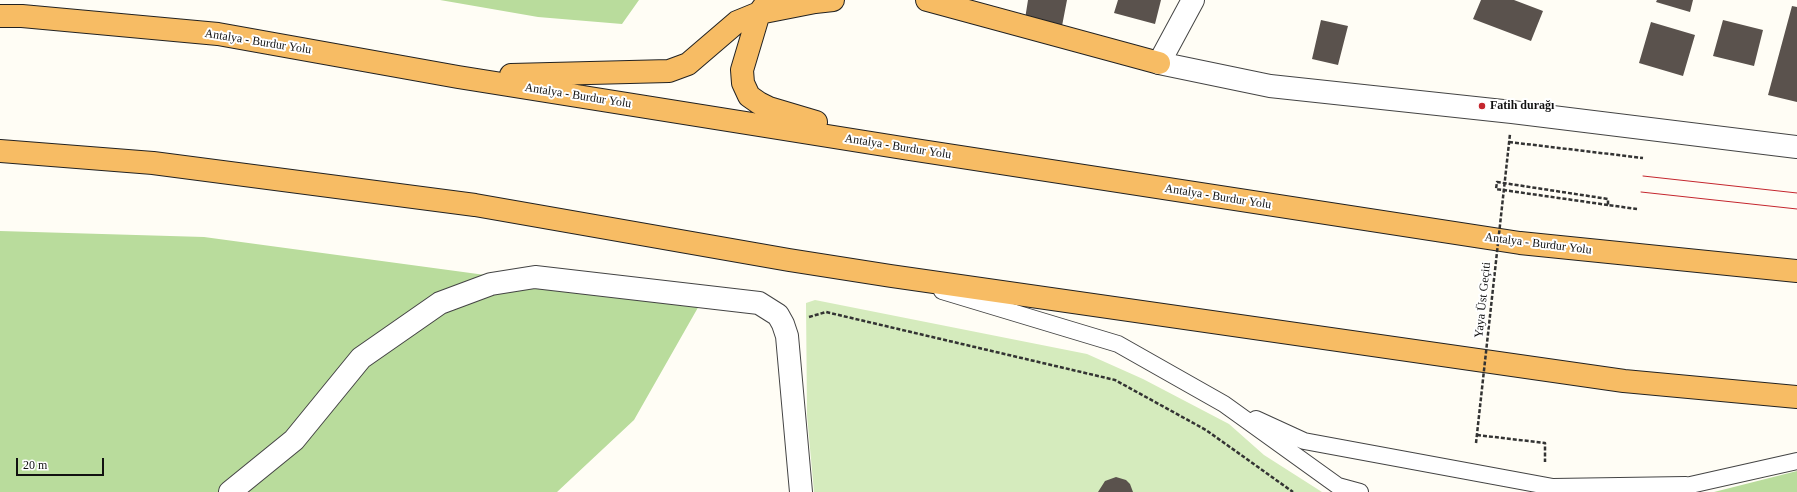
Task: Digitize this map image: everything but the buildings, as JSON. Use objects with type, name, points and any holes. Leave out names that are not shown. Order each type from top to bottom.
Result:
[{"type":"highway","points":[[458,77],[669,71],[688,64],[737,22],[764,6],[833,0]]},
{"type":"highway","points":[[927,0],[1160,63]]},
{"type":"highway","points":[[764,6],[742,70],[743,83],[749,96],[758,104],[769,108],[909,149]]},
{"type":"highway","name":"Antalya - Burdur Yolu","points":[[0,16],[22,16],[218,34],[458,77],[909,149],[1520,243],[1797,271]]},
{"type":"highway","points":[[0,151],[153,163],[475,205],[789,260],[891,276],[1624,381],[1797,397]]},
{"type":"street","points":[[1193,0],[1160,63],[1270,86],[1512,112],[1797,148]]},
{"type":"street","points":[[230,492],[294,440],[361,358],[440,303],[491,284],[535,277],[759,303],[778,315],[787,336],[801,492]]},
{"type":"lane","points":[[891,276],[1118,344],[1224,404],[1304,441],[1553,487],[1686,485]]},
{"type":"lane","points":[[1224,404],[1338,486],[1360,492]]},
{"type":"lane","points":[[1666,492],[1686,485],[1797,461]]},
{"type":"path","name":"Yaya Üst Geçiti","points":[[1476,443],[1510,134]]},
{"type":"path","points":[[1509,142],[1643,158]]},
{"type":"path","points":[[1608,205],[1608,199],[1497,182],[1496,190],[1637,209]]},
{"type":"path","points":[[783,324],[826,312],[1116,380],[1206,430],[1293,492]]},
{"type":"path","points":[[1477,435],[1545,443]]},
{"type":"green space","points":[[440,0],[639,0],[622,24],[538,17]]},
{"type":"green space","points":[[0,231],[204,237],[700,304],[634,420],[557,492],[0,492]]},
{"type":"green space","points":[[815,300],[1087,354],[1143,379],[1229,424],[1264,455],[1322,492],[814,492],[807,415],[806,303]]},
{"type":"green space","points":[[1797,471],[1797,492],[1714,492]]},
{"type":"tram line","points":[[1643,176],[1797,193]]},
{"type":"tram line","points":[[1641,192],[1797,209]]},
{"type":"place","name":"Fatih durağı","points":[[1482,106]]}]
